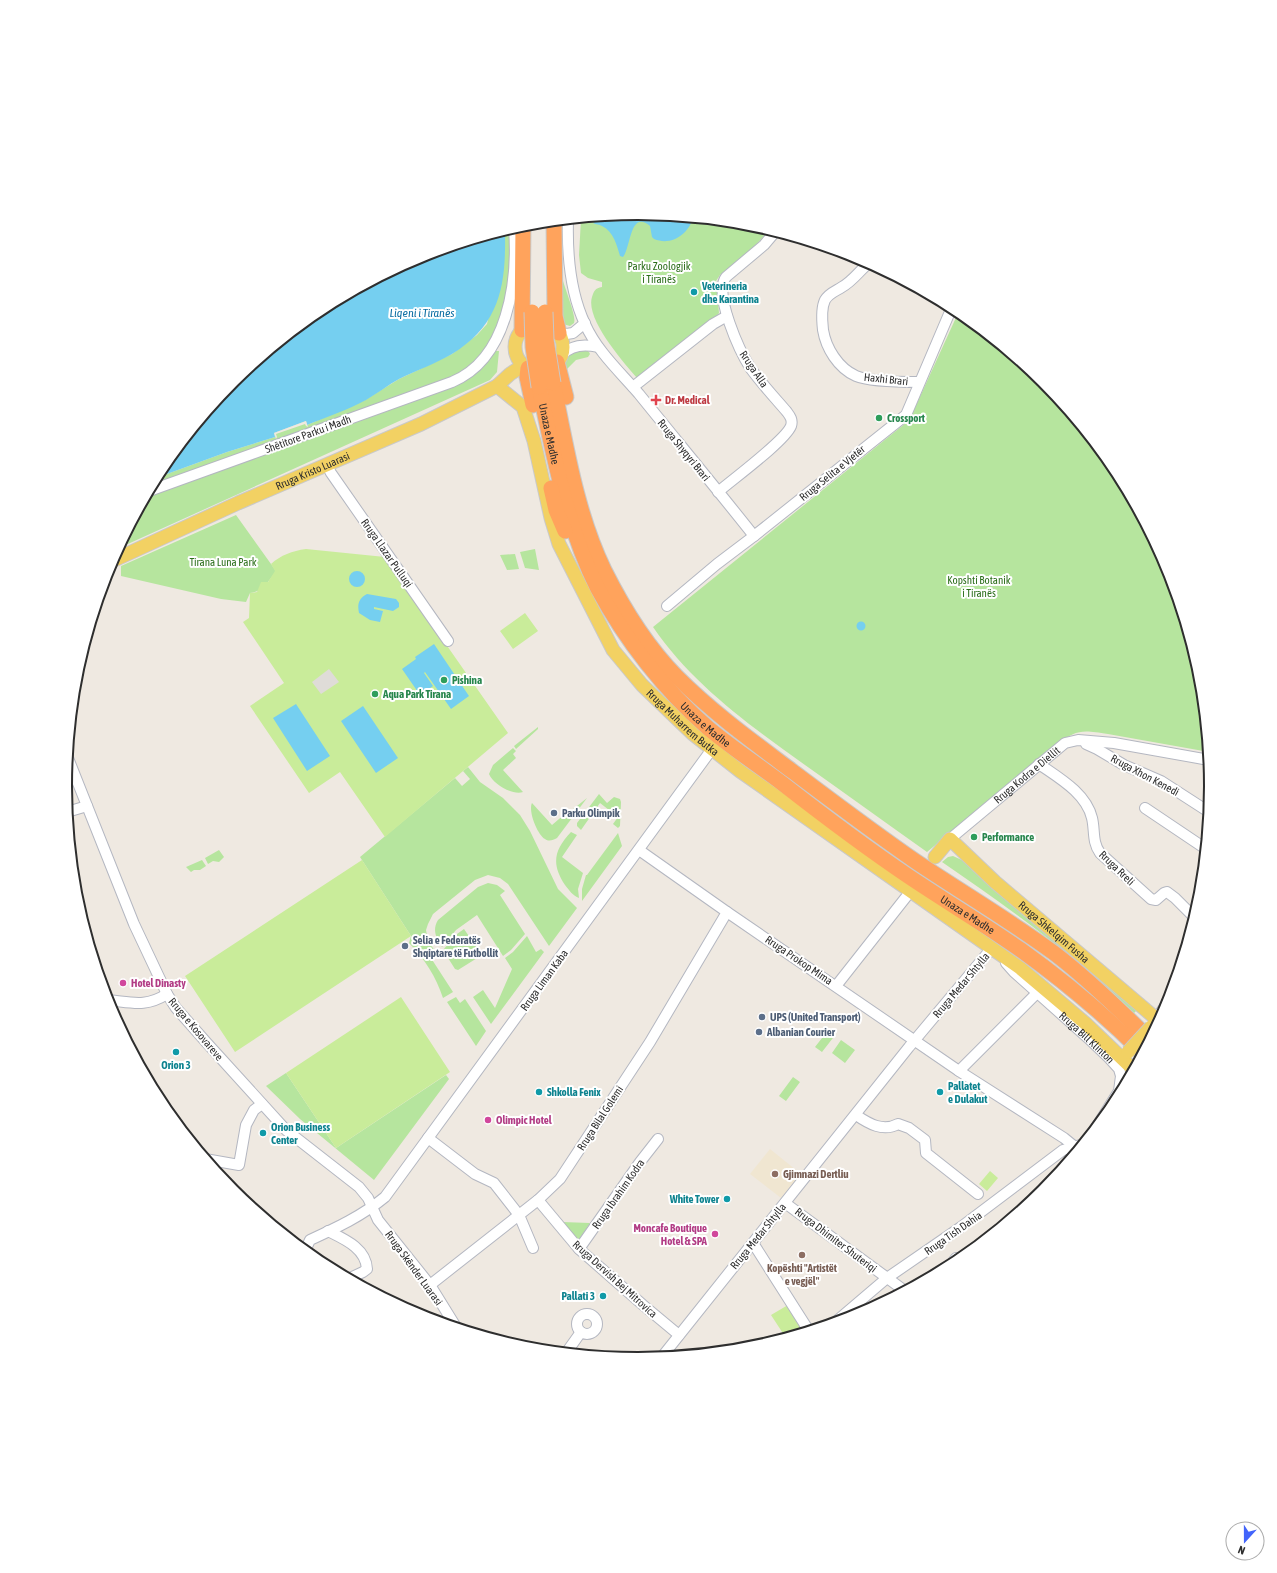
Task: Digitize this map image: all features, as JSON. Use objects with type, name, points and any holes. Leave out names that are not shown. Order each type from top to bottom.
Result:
[{"type":"highway","points":[[554,227],[555,316],[564,334]]},
{"type":"highway","name":"Unaza e Madhe","points":[[545,228],[538,312],[533,347],[546,385],[565,503],[582,552],[598,588],[611,612],[629,639],[662,670],[690,690],[730,726],[915,861],[988,908],[1055,954],[1103,994],[1152,1025]]},
{"type":"highway","name":"Unaza e Madhe","points":[[532,230],[538,312]]},
{"type":"highway","points":[[522,330],[523,232]]},
{"type":"highway","points":[[524,364],[556,510],[570,544],[587,580],[645,668],[662,670],[666,657],[630,602],[606,553],[594,521],[581,470],[560,358]]},
{"type":"highway","name":"Unaza e Madhe","points":[[662,670],[701,721],[732,747],[895,867],[1022,951],[1120,1030],[1141,1049]]},
{"type":"main road","points":[[532,324],[543,324],[550,326],[564,334],[560,358],[551,367],[544,370],[536,370],[524,364],[516,345],[522,330],[532,324]]},
{"type":"main road","name":"Rruga Kristo Luarasi","points":[[121,557],[238,503],[421,424],[497,386],[524,364]]},
{"type":"main road","name":"Rruga Muharrem Butka","points":[[497,386],[519,403],[526,413],[551,518],[559,544],[613,650],[651,695],[712,749],[740,771],[912,889],[991,949],[1020,968],[1125,1055],[1131,1066]]},
{"type":"main road","name":"Rruga Shkelqim Fusha","points":[[950,839],[995,882],[1152,1025]]},
{"type":"main road","name":"Rruga Kodra e Diellit","points":[[935,857],[950,839]]},
{"type":"main road","name":"Rruga Bill Klinton","points":[[1125,1055],[1149,1033]]},
{"type":"street","name":"Rruga Shyqyri Brari","points":[[568,225],[570,274],[577,302],[588,329],[598,347],[633,387],[754,536]]},
{"type":"street","name":"Shëtitore Parku i Madh","points":[[157,488],[452,382],[466,375],[476,367],[489,350],[499,333],[507,312],[513,283],[515,263],[514,234]]},
{"type":"street","name":"Rruga Alla","points":[[718,492],[780,439],[790,427],[792,422],[787,412],[752,369],[737,342],[727,316],[721,292],[722,282],[764,245],[772,236]]},
{"type":"street","name":"Haxhi Brari","points":[[865,267],[851,281],[829,295],[825,300],[823,305],[823,326],[828,346],[842,366],[856,376],[919,382]]},
{"type":"street","name":"Rruga Selita e Vjetër","points":[[667,606],[717,564],[906,415],[949,313]]},
{"type":"street","points":[[633,387],[713,324],[727,316]]},
{"type":"street","points":[[564,334],[588,329]]},
{"type":"street","points":[[578,345],[588,329]]},
{"type":"street","points":[[560,358],[567,350],[578,345],[598,347]]},
{"type":"street","name":"Rruga Llazar Pulluqi","points":[[327,464],[331,473],[448,642]]},
{"type":"street","name":"Rruga Kodra e Diellit","points":[[950,839],[1065,743],[1078,740],[1114,743],[1204,759]]},
{"type":"street","name":"Rruga Xhon Kenedi","points":[[1078,740],[1124,765],[1161,781],[1204,808]]},
{"type":"street","name":"Rruga Liman Kaba","points":[[307,1246],[310,1240],[372,1208],[385,1198],[712,749]]},
{"type":"street","name":"Rruga Rreli","points":[[1039,764],[1066,782],[1083,799],[1089,808],[1097,848],[1151,899],[1154,900],[1165,892],[1175,898],[1190,913]]},
{"type":"street","name":"Rruga e Kosovareve","points":[[72,769],[134,924],[167,994],[185,1019],[262,1104],[291,1134],[358,1187],[368,1198],[372,1208]]},
{"type":"street","points":[[73,811],[87,806]]},
{"type":"street","points":[[1146,808],[1202,846]]},
{"type":"street","name":"Rruga Prokop Mima","points":[[639,850],[959,1071],[1076,1145]]},
{"type":"street","points":[[836,986],[912,889]]},
{"type":"street","name":"Rruga Bilal Golemi","points":[[430,1285],[538,1200],[560,1179],[650,1042],[727,912]]},
{"type":"street","name":"Rruga Medar Shtylla","points":[[665,1352],[915,1041],[991,949]]},
{"type":"street","name":"Rruga Bill Klinton","points":[[1002,957],[1014,972],[1110,1058],[1119,1069],[1122,1076],[1120,1084]]},
{"type":"street","points":[[959,1071],[1037,993]]},
{"type":"street","points":[[114,1001],[145,1004],[159,999],[167,994]]},
{"type":"street","points":[[214,1161],[239,1164],[246,1125],[254,1110],[262,1104]]},
{"type":"street","points":[[856,1115],[866,1122],[882,1128],[891,1128],[898,1124],[909,1128],[925,1140],[926,1153],[978,1194]]},
{"type":"street","points":[[428,1138],[475,1174],[494,1183],[519,1215],[533,1248]]},
{"type":"street","name":"Rruga Ibrahim Kodra","points":[[579,1249],[640,1162],[658,1140]]},
{"type":"street","name":"Rruga Tish Dahia","points":[[854,1311],[887,1278],[969,1222],[1063,1150],[1074,1148]]},
{"type":"street","name":"Rruga Dervish Bej Mitrovica","points":[[538,1200],[579,1249],[635,1299],[679,1335]]},
{"type":"street","name":"Rruga Dhimiter Shuteriqi","points":[[786,1203],[901,1288]]},
{"type":"street","name":"Rruga Skënder Luarasi","points":[[372,1208],[378,1220],[430,1285],[452,1321]]},
{"type":"street","points":[[328,1231],[353,1244],[367,1262],[367,1269],[354,1276]]},
{"type":"street","points":[[753,1243],[807,1327]]},
{"type":"street","points":[[569,1348],[581,1332]]},
{"type":"shaded area","points":[[329,669],[339,682],[321,694],[312,682]]},
{"type":"shaded area","name":"Gjimnazi Dertliu","points":[[770,1149],[801,1174],[781,1198],[750,1174]]},
{"type":"green space","name":"Parku Zoologjik i Tiranës","points":[[601,221],[676,221],[712,225],[766,235],[748,253],[720,275],[716,281],[719,313],[716,317],[638,379],[615,352],[594,317],[591,306],[592,297],[595,290],[602,287],[602,282],[588,278],[581,273],[579,255],[581,223]]},
{"type":"green space","points":[[513,234],[513,269],[498,331],[496,351],[499,351],[497,372],[490,380],[126,545],[148,503],[165,475],[227,452],[275,437],[274,433],[306,421],[307,425],[365,400],[399,379],[452,354],[477,335],[487,324],[505,250],[505,236]]},
{"type":"green space","points":[[561,273],[574,314],[574,323],[570,326],[563,324]]},
{"type":"green space","name":"Kopshti Botanik i Tiranës","points":[[956,317],[1012,361],[1039,386],[1064,413],[1110,472],[1147,536],[1162,570],[1175,604],[1186,640],[1194,676],[1204,751],[1099,733],[1075,733],[1056,745],[927,852],[743,719],[703,685],[668,648],[653,627],[907,422]]},
{"type":"green space","points":[[576,350],[586,350],[590,354],[588,357],[576,360],[566,370],[566,358]]},
{"type":"green space","name":"Tirana Luna Park","points":[[236,515],[276,571],[262,588],[258,591],[250,593],[246,602],[221,599],[121,576],[121,566]]},
{"type":"green space","name":"Aqua Park Tirana","points":[[306,549],[385,557],[508,733],[385,837],[340,772],[309,793],[250,706],[284,683],[243,622],[249,618],[250,593],[257,592],[261,582],[268,582],[275,571],[271,564],[287,554]]},
{"type":"green space","points":[[535,549],[539,570],[525,568],[520,552]]},
{"type":"green space","points":[[515,554],[519,569],[507,570],[500,555]]},
{"type":"green space","points":[[525,613],[538,631],[513,649],[500,631]]},
{"type":"green space","points":[[538,727],[538,729],[516,749],[514,746]]},
{"type":"green space","points":[[513,748],[516,751],[513,754],[516,758],[503,770],[523,792],[519,793],[509,791],[499,785],[491,778],[489,774],[493,765]]},
{"type":"green space","points":[[468,767],[480,782],[503,798],[520,815],[530,831],[558,889],[577,908],[549,946],[508,884],[500,878],[488,875],[475,880],[433,914],[426,930],[428,941],[435,951],[429,955],[453,992],[443,998],[429,969],[420,955],[409,943],[411,936],[360,857],[455,778],[462,786],[470,779],[463,771]]},
{"type":"green space","points":[[599,794],[607,803],[614,797],[620,799],[620,826],[618,828],[613,824],[618,817],[600,803],[581,830],[577,826],[577,823]]},
{"type":"green space","points":[[587,798],[557,838],[552,840],[545,839],[536,828],[531,811],[532,803],[552,825]]},
{"type":"green space","points":[[571,832],[577,835],[562,857],[583,873],[578,889],[579,898],[565,885],[556,864],[558,851]]},
{"type":"green space","points":[[618,833],[622,846],[582,901],[582,889],[586,875]]},
{"type":"green space","points":[[219,850],[224,857],[219,862],[213,861],[208,864],[205,858]]},
{"type":"green space","points":[[953,856],[964,861],[1137,1010],[1134,1013],[1089,972],[1041,933],[942,862],[948,857]]},
{"type":"green space","points":[[202,860],[206,866],[200,870],[194,870],[191,872],[186,867]]},
{"type":"green space","points":[[362,860],[411,936],[235,1052],[185,976]]},
{"type":"green space","points":[[488,883],[497,885],[505,891],[500,895],[525,934],[511,950],[503,956],[477,915],[456,930],[442,947],[435,931],[438,920],[478,887]]},
{"type":"green space","points":[[464,929],[482,955],[458,970],[455,969],[443,950],[457,934]]},
{"type":"green space","points":[[527,936],[536,952],[541,949],[544,952],[491,1024],[473,997],[483,990],[495,1008],[512,969],[505,958],[513,952]]},
{"type":"green space","points":[[401,997],[450,1072],[336,1148],[286,1073]]},
{"type":"green space","points":[[456,997],[460,1003],[465,999],[486,1031],[476,1046],[447,1002]]},
{"type":"green space","points":[[829,1029],[836,1034],[822,1052],[815,1047]]},
{"type":"green space","points":[[841,1040],[855,1050],[845,1063],[832,1053]]},
{"type":"green space","points":[[286,1073],[336,1148],[446,1075],[449,1079],[374,1180],[300,1119],[266,1086]]},
{"type":"green space","points":[[793,1077],[800,1082],[786,1101],[779,1096]]},
{"type":"green space","points":[[990,1171],[998,1178],[987,1191],[979,1184]]},
{"type":"green space","points":[[562,1222],[590,1223],[578,1241]]},
{"type":"green space","points":[[788,1305],[802,1329],[784,1334],[771,1315]]},
{"type":"water","points":[[638,220],[691,223],[678,238],[660,241],[652,237],[650,226],[643,222],[638,222],[632,231],[623,257],[620,256],[612,235],[601,225],[593,223],[601,221]]},
{"type":"water","name":"Liqeni i Tiranës","points":[[505,236],[502,285],[497,301],[491,316],[481,330],[468,342],[452,354],[399,379],[359,404],[307,425],[306,421],[274,433],[275,437],[227,452],[165,475],[189,442],[238,386],[294,337],[324,315],[388,278],[422,263],[456,250]]},
{"type":"water","points":[[357,571],[363,573],[365,579],[363,585],[357,587],[351,585],[349,579],[351,573]]},
{"type":"water","points":[[367,594],[396,599],[399,603],[399,607],[393,611],[374,607],[374,609],[383,611],[380,622],[370,620],[359,613],[358,610],[360,599]]},
{"type":"water","points":[[859,622],[863,622],[865,626],[863,630],[859,630],[857,628],[857,624]]},
{"type":"water","name":"Pishina","points":[[434,644],[469,696],[451,709],[425,672],[424,673],[433,686],[420,695],[402,669],[416,659],[415,657]]},
{"type":"water","points":[[296,704],[330,756],[307,771],[273,718]]},
{"type":"water","points":[[363,706],[398,758],[376,773],[341,721]]},
{"type":"pier","points":[[306,421],[308,427],[305,424],[276,434],[276,439],[274,433]]},
{"type":"place","name":"Veterineria dhe Karantina","points":[[694,292]]},
{"type":"place","name":"Dr. Medical","points":[[656,400]]},
{"type":"place","name":"Crossport","points":[[879,418]]},
{"type":"place","name":"Pishina","points":[[444,680]]},
{"type":"place","name":"Aqua Park Tirana","points":[[375,694]]},
{"type":"place","name":"Parku Olimpik","points":[[554,813]]},
{"type":"place","name":"Performance","points":[[974,837]]},
{"type":"place","name":"Selia e Federatës Shqiptare të Futbollit","points":[[405,946]]},
{"type":"place","name":"Hotel Dinasty","points":[[123,983]]},
{"type":"place","name":"UPS (United Transport)","points":[[762,1017]]},
{"type":"place","name":"Albanian Courier","points":[[759,1032]]},
{"type":"place","name":"Orion 3","points":[[176,1052]]},
{"type":"place","name":"Shkolla Fenix","points":[[539,1092]]},
{"type":"place","name":"Pallatet e Dulakut","points":[[940,1092]]},
{"type":"place","name":"Olimpic Hotel","points":[[488,1120]]},
{"type":"place","name":"Orion Business Center","points":[[263,1133]]},
{"type":"place","name":"Gjimnazi Dertliu","points":[[775,1174]]},
{"type":"place","name":"White Tower","points":[[727,1199]]},
{"type":"place","name":"Moncafe Boutique Hotel & SPA","points":[[715,1234]]},
{"type":"place","name":"Kopështi \"Artistët e vegjël\"","points":[[802,1255]]},
{"type":"place","name":"Pallati 3","points":[[603,1296]]}]
